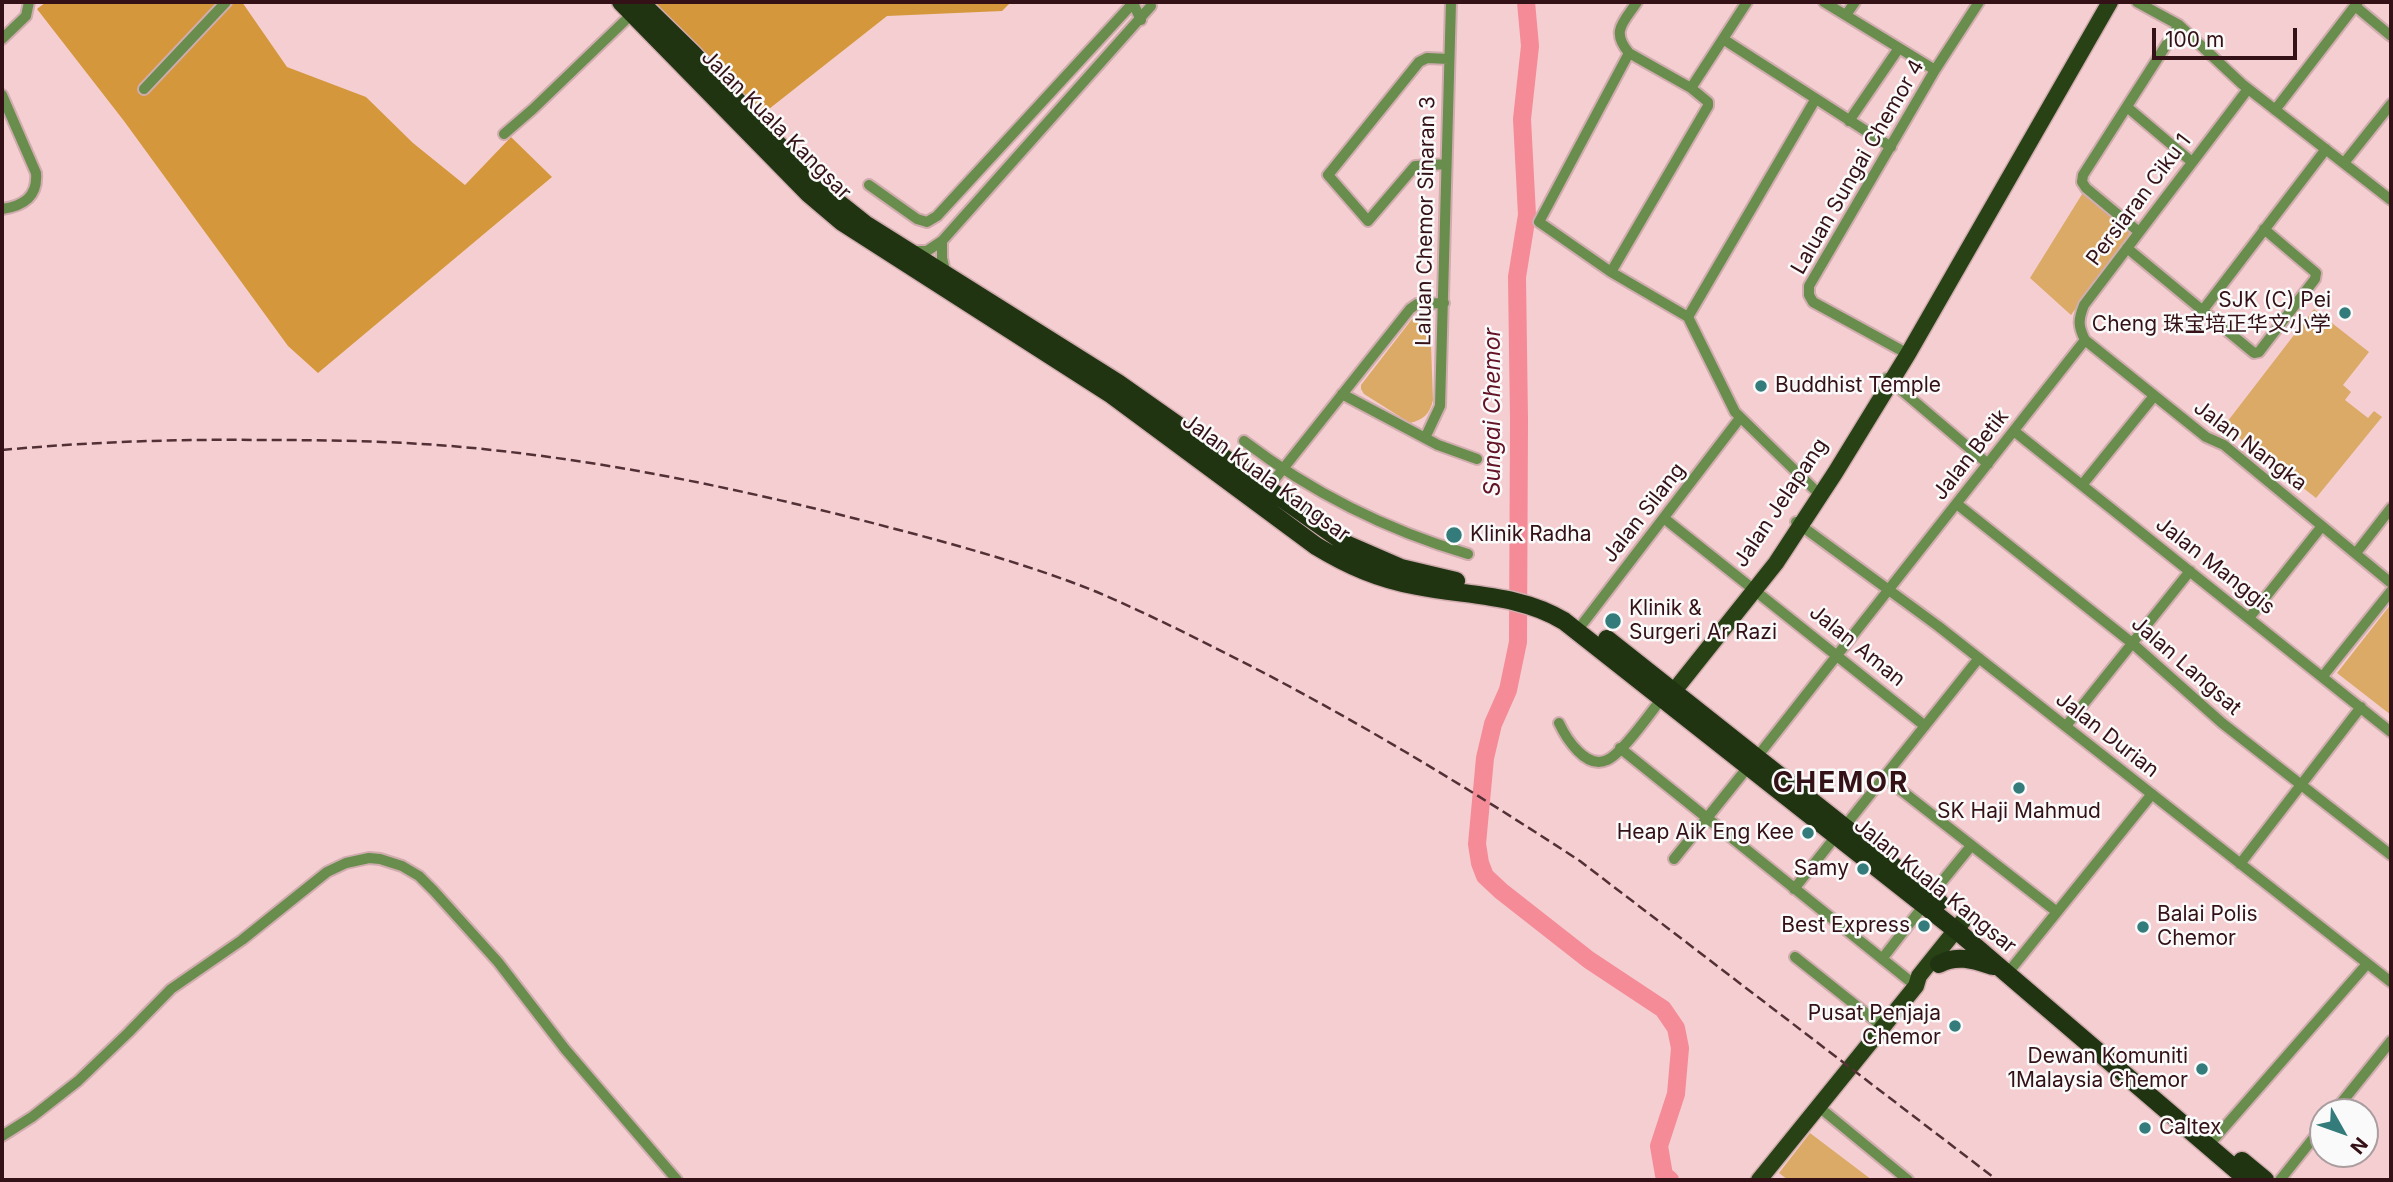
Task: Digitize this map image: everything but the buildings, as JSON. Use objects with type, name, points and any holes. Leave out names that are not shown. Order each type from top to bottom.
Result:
[{"type":"highway","name":"Jalan Kuala Kangsar","points":[[634,5],[692,53],[816,185],[857,219],[1118,383],[1348,545],[1372,557],[1422,573],[1535,601],[1556,616],[1581,626],[1668,692],[1962,928],[2212,1143],[2248,1180]]},
{"type":"highway","name":"Jalan Kuala Kangsar","points":[[634,5],[800,185],[842,222],[1112,395],[1290,528],[1341,561],[1365,572],[1398,582],[1497,593]]},
{"type":"highway","points":[[1222,476],[1251,489],[1267,489],[1276,507],[1341,561]]},
{"type":"highway","points":[[1939,964],[1948,959],[1972,959],[2008,969]]},
{"type":"highway","name":"Jalan Kuala Kangsar","points":[[2212,1143],[2265,1180]]},
{"type":"main road","name":"Jalan Jelapang","points":[[1905,352],[2104,2]]},
{"type":"main road","name":"Jalan Jelapang","points":[[1668,692],[1753,588],[1799,524],[1889,379],[2110,2]]},
{"type":"main road","name":"Jalan Jelapang","points":[[1799,524],[1889,379]]},
{"type":"main road","points":[[1913,984],[1925,981],[1962,928]]},
{"type":"main road","points":[[1759,1180],[1819,1107],[1919,976],[1962,928]]},
{"type":"street","points":[[2,39],[26,16],[29,2]]},
{"type":"street","points":[[144,89],[226,2]]},
{"type":"street","name":"Laluan Chemor Sinaran 3","points":[[1425,439],[1440,405],[1451,2]]},
{"type":"street","points":[[1611,272],[1708,106],[1706,98],[1629,53],[1619,39],[1619,29],[1637,2]]},
{"type":"street","points":[[1691,88],[1747,2]]},
{"type":"street","points":[[1824,2],[1935,70]]},
{"type":"street","points":[[1846,15],[1855,2]]},
{"type":"street","name":"Laluan Sungai Chemor 4","points":[[1905,352],[1813,302],[1809,295],[1809,286],[1935,70],[1979,2]]},
{"type":"street","points":[[2137,2],[2150,5],[2179,25],[2248,89],[2391,200]]},
{"type":"street","points":[[869,185],[917,219],[927,222],[937,216],[1133,3],[1141,20]]},
{"type":"street","points":[[2275,110],[2357,4],[2391,36]]},
{"type":"street","points":[[503,134],[533,109],[634,5]]},
{"type":"street","points":[[907,251],[927,251],[942,241],[1151,6]]},
{"type":"street","points":[[2139,232],[2086,188],[2082,182],[2083,175],[2179,25]]},
{"type":"street","points":[[1723,39],[1891,147]]},
{"type":"street","points":[[1849,121],[1899,48]]},
{"type":"street","points":[[1629,53],[1539,222],[1611,272],[1688,317],[1740,418],[1756,430],[1817,492]]},
{"type":"street","points":[[1446,164],[1415,166],[1368,221],[1328,174],[1419,62],[1427,58],[1449,58]]},
{"type":"street","name":"Persiaran Ciku 1","points":[[2085,341],[2079,326],[2084,305],[2248,89]]},
{"type":"street","points":[[2,95],[36,173],[37,182],[33,195],[27,201],[20,206],[2,208]]},
{"type":"street","points":[[1688,317],[1815,100]]},
{"type":"street","points":[[2344,163],[2391,104]]},
{"type":"street","points":[[2127,107],[2192,162]]},
{"type":"street","points":[[2203,310],[2326,149]]},
{"type":"street","points":[[965,186],[981,198]]},
{"type":"street","points":[[2127,248],[2254,353],[2259,352],[2315,279],[2316,273],[2264,229]]},
{"type":"street","points":[[942,241],[946,275]]},
{"type":"street","points":[[1267,489],[1413,306],[1444,303]]},
{"type":"street","name":"Jalan Nangka","points":[[2085,341],[2206,437],[2224,445],[2391,583]]},
{"type":"street","name":"Jalan Betik","points":[[1674,859],[1838,656],[2085,341]]},
{"type":"street","points":[[1889,379],[1988,464]]},
{"type":"street","points":[[1342,394],[1425,439],[1453,452],[1477,458]]},
{"type":"street","points":[[2082,485],[2154,396]]},
{"type":"street","name":"Jalan Silang","points":[[1581,626],[1740,418]]},
{"type":"street","name":"Jalan Manggis","points":[[2014,431],[2391,731]]},
{"type":"street","points":[[1244,440],[1282,470],[1404,533],[1468,554]]},
{"type":"street","name":"Jalan Langsat","points":[[1957,504],[2132,643],[2222,723],[2391,855]]},
{"type":"street","points":[[2356,553],[2391,508]]},
{"type":"street","name":"Jalan Aman","points":[[1665,519],[1925,726]]},
{"type":"street","name":"Jalan Durian","points":[[1799,524],[1979,658],[2391,982]]},
{"type":"street","points":[[2249,618],[2322,526]]},
{"type":"street","points":[[2066,726],[2190,571]]},
{"type":"street","points":[[2323,676],[2391,591]]},
{"type":"street","points":[[1794,889],[1979,658]]},
{"type":"street","points":[[1559,723],[1569,742],[1587,758],[1597,763],[1608,760],[1668,692]]},
{"type":"street","points":[[2240,864],[2361,707]]},
{"type":"street","points":[[1620,748],[1913,984],[1878,1023],[1795,957]]},
{"type":"street","points":[[1884,777],[2057,912]]},
{"type":"street","points":[[2008,969],[2152,794]]},
{"type":"street","points":[[1882,958],[1971,846]]},
{"type":"street","points":[[2,1136],[32,1117],[78,1081],[171,989],[242,940],[327,872],[345,863],[369,858],[402,866],[419,876],[435,891],[498,962],[565,1049],[677,1180]]},
{"type":"street","points":[[2212,1143],[2367,964]]},
{"type":"street","points":[[2345,1098],[2391,1041]]},
{"type":"street","points":[[1819,1107],[1908,1180]]},
{"type":"street","points":[[2280,1180],[2309,1144]]},
{"type":"shaded area","points":[[46,2],[242,2],[287,67],[366,97],[413,143],[465,185],[511,137],[552,177],[318,373],[288,346],[124,121],[37,9]]},
{"type":"shaded area","points":[[640,2],[1011,2],[1002,11],[887,16],[755,120]]},
{"type":"shaded area","points":[[2084,191],[2130,233],[2071,315],[2030,278]]},
{"type":"shaded area","points":[[2314,309],[2369,352],[2343,385],[2351,392],[2345,400],[2368,418],[2374,411],[2382,417],[2316,498],[2224,426]]},
{"type":"shaded area","points":[[1419,314],[1426,314],[1430,319],[1433,400],[1425,416],[1410,423],[1364,394],[1361,385],[1412,319]]},
{"type":"shaded area","points":[[2391,604],[2391,715],[2337,673]]},
{"type":"shaded area","points":[[1810,1133],[1872,1180],[1788,1180],[1779,1173]]},
{"type":"waterway","name":"Sungai Chemor","points":[[1526,2],[1530,46],[1522,119],[1527,215],[1517,277],[1518,642],[1508,690],[1493,724],[1485,758],[1477,844],[1485,876],[1501,891],[1589,960],[1663,1009],[1676,1028],[1680,1048],[1676,1094],[1659,1146],[1664,1175],[1670,1180]]},
{"type":"railway","points":[[2,450],[132,442],[286,440],[412,443],[512,452],[611,466],[759,496],[948,543],[1068,581],[1152,617],[1328,707],[1539,834],[1580,861],[1997,1180]]},
{"type":"place","name":"SJK (C) Pei Cheng 珠宝培正华文小学","points":[[2345,313]]},
{"type":"place","name":"Buddhist Temple","points":[[1761,386]]},
{"type":"place","name":"Klinik Radha","points":[[1454,535]]},
{"type":"place","name":"Klinik & Surgeri Ar Razi","points":[[1613,621]]},
{"type":"place","name":"SK Haji Mahmud","points":[[2019,788]]},
{"type":"place","name":"Heap Aik Eng Kee","points":[[1808,833]]},
{"type":"place","name":"Samy","points":[[1863,869]]},
{"type":"place","name":"Best Express","points":[[1924,926]]},
{"type":"place","name":"Balai Polis Chemor","points":[[2143,927]]},
{"type":"place","name":"Pusat Penjaja Chemor","points":[[1955,1026]]},
{"type":"place","name":"Dewan Komuniti 1Malaysia Chemor","points":[[2202,1069]]},
{"type":"place","name":"Caltex","points":[[2145,1128]]},
{"type":"district","name":"CHEMOR","points":[[1841,784]]}]
